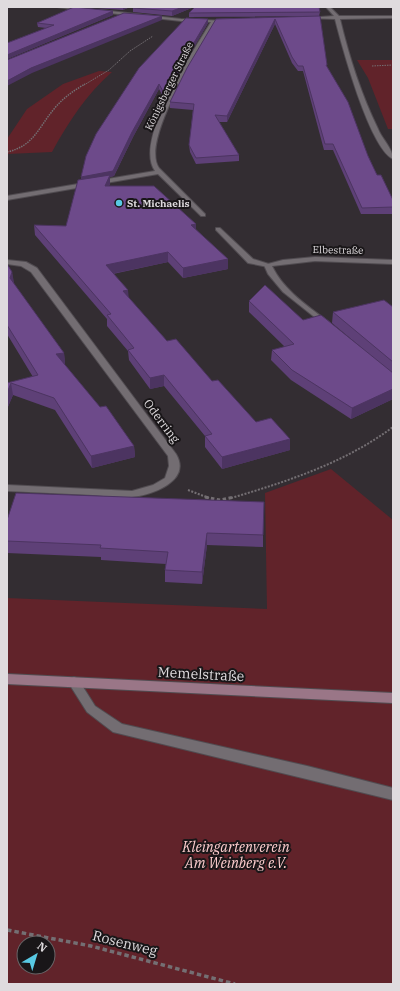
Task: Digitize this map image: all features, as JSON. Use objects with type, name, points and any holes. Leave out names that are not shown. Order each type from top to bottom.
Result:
[{"type":"main road","name":"Memelstraße","points":[[7,679],[393,698]]},
{"type":"street","points":[[59,7],[90,10]]},
{"type":"street","points":[[108,7],[98,11],[181,20],[232,20]]},
{"type":"street","points":[[328,7],[337,17],[342,39],[376,131],[387,151],[393,157]]},
{"type":"street","points":[[113,19],[129,10]]},
{"type":"street","points":[[299,18],[393,17]]},
{"type":"street","name":"Königsberger Straße","points":[[203,216],[154,165],[153,146],[155,134],[178,83],[200,42],[214,21]]},
{"type":"street","points":[[7,198],[160,172]]},
{"type":"street","points":[[218,229],[251,261],[268,266],[271,276],[281,286],[334,331]]},
{"type":"street","name":"Elbestraße","points":[[268,266],[283,262],[314,259],[393,262]]},
{"type":"street","name":"Oderring","points":[[7,262],[23,264],[34,270],[173,456],[175,465],[174,474],[168,481]]},
{"type":"street","points":[[7,488],[132,494],[148,491],[168,481]]},
{"type":"street","points":[[74,682],[91,709],[118,728],[307,772],[393,794]]},
{"type":"path","points":[[7,152],[16,150],[30,142],[54,110],[77,88],[109,70],[136,47],[181,20]]},
{"type":"path","points":[[168,481],[197,494],[219,500],[225,499],[316,471],[343,460],[373,442],[393,427]]},
{"type":"path","name":"Rosenweg","points":[[7,930],[91,946],[235,984]]},
{"type":"green space","points":[[357,60],[393,60],[393,129],[388,129],[368,78]]},
{"type":"green space","points":[[99,71],[112,72],[86,99],[52,152],[7,154],[7,139],[27,109],[63,84]]},
{"type":"green space","name":"Kleingartenverein Am Weinberg e.V.","points":[[331,469],[393,520],[393,984],[7,984],[7,598],[267,609],[265,493]]},
{"type":"building","points":[[74,7],[113,11],[7,55],[7,43],[54,25],[37,23]]},
{"type":"building","points":[[183,7],[172,11],[133,8]]},
{"type":"building","points":[[195,7],[319,7],[320,12],[189,13]]},
{"type":"building","points":[[124,13],[162,16],[31,68],[7,81],[7,60]]},
{"type":"building","points":[[320,16],[326,65],[348,102],[368,156],[377,175],[381,175],[393,200],[393,207],[362,208],[333,144],[325,144],[303,66],[298,66],[292,57],[275,19],[227,116],[215,115],[239,155],[196,158],[189,145],[194,104],[170,102],[187,68],[216,19]]},
{"type":"building","points":[[186,18],[208,19],[165,95],[159,84],[132,132],[113,171],[81,177],[86,156],[96,134],[139,68]]},
{"type":"building","points":[[110,175],[105,186],[154,186],[196,224],[191,225],[228,259],[183,268],[168,252],[106,265],[128,290],[123,291],[167,341],[176,339],[212,381],[218,380],[256,422],[271,418],[290,439],[222,457],[205,436],[212,434],[164,375],[150,378],[128,350],[134,348],[107,315],[111,314],[34,225],[66,226],[78,180]]},
{"type":"building","points":[[7,264],[12,272],[10,278],[64,353],[56,354],[100,407],[106,406],[134,446],[91,456],[54,398],[11,383],[7,393],[7,383],[38,375],[7,325]]},
{"type":"building","points":[[265,285],[303,320],[321,315],[393,373],[393,389],[352,408],[292,370],[272,350],[294,344],[249,301]]},
{"type":"building","points":[[384,300],[393,307],[393,362],[333,312]]},
{"type":"building","points":[[16,493],[264,502],[263,535],[207,533],[202,572],[165,570],[168,552],[100,548],[101,545],[7,541],[7,520]]},
{"type":"place","name":"St. Michaelis","points":[[119,203]]}]
